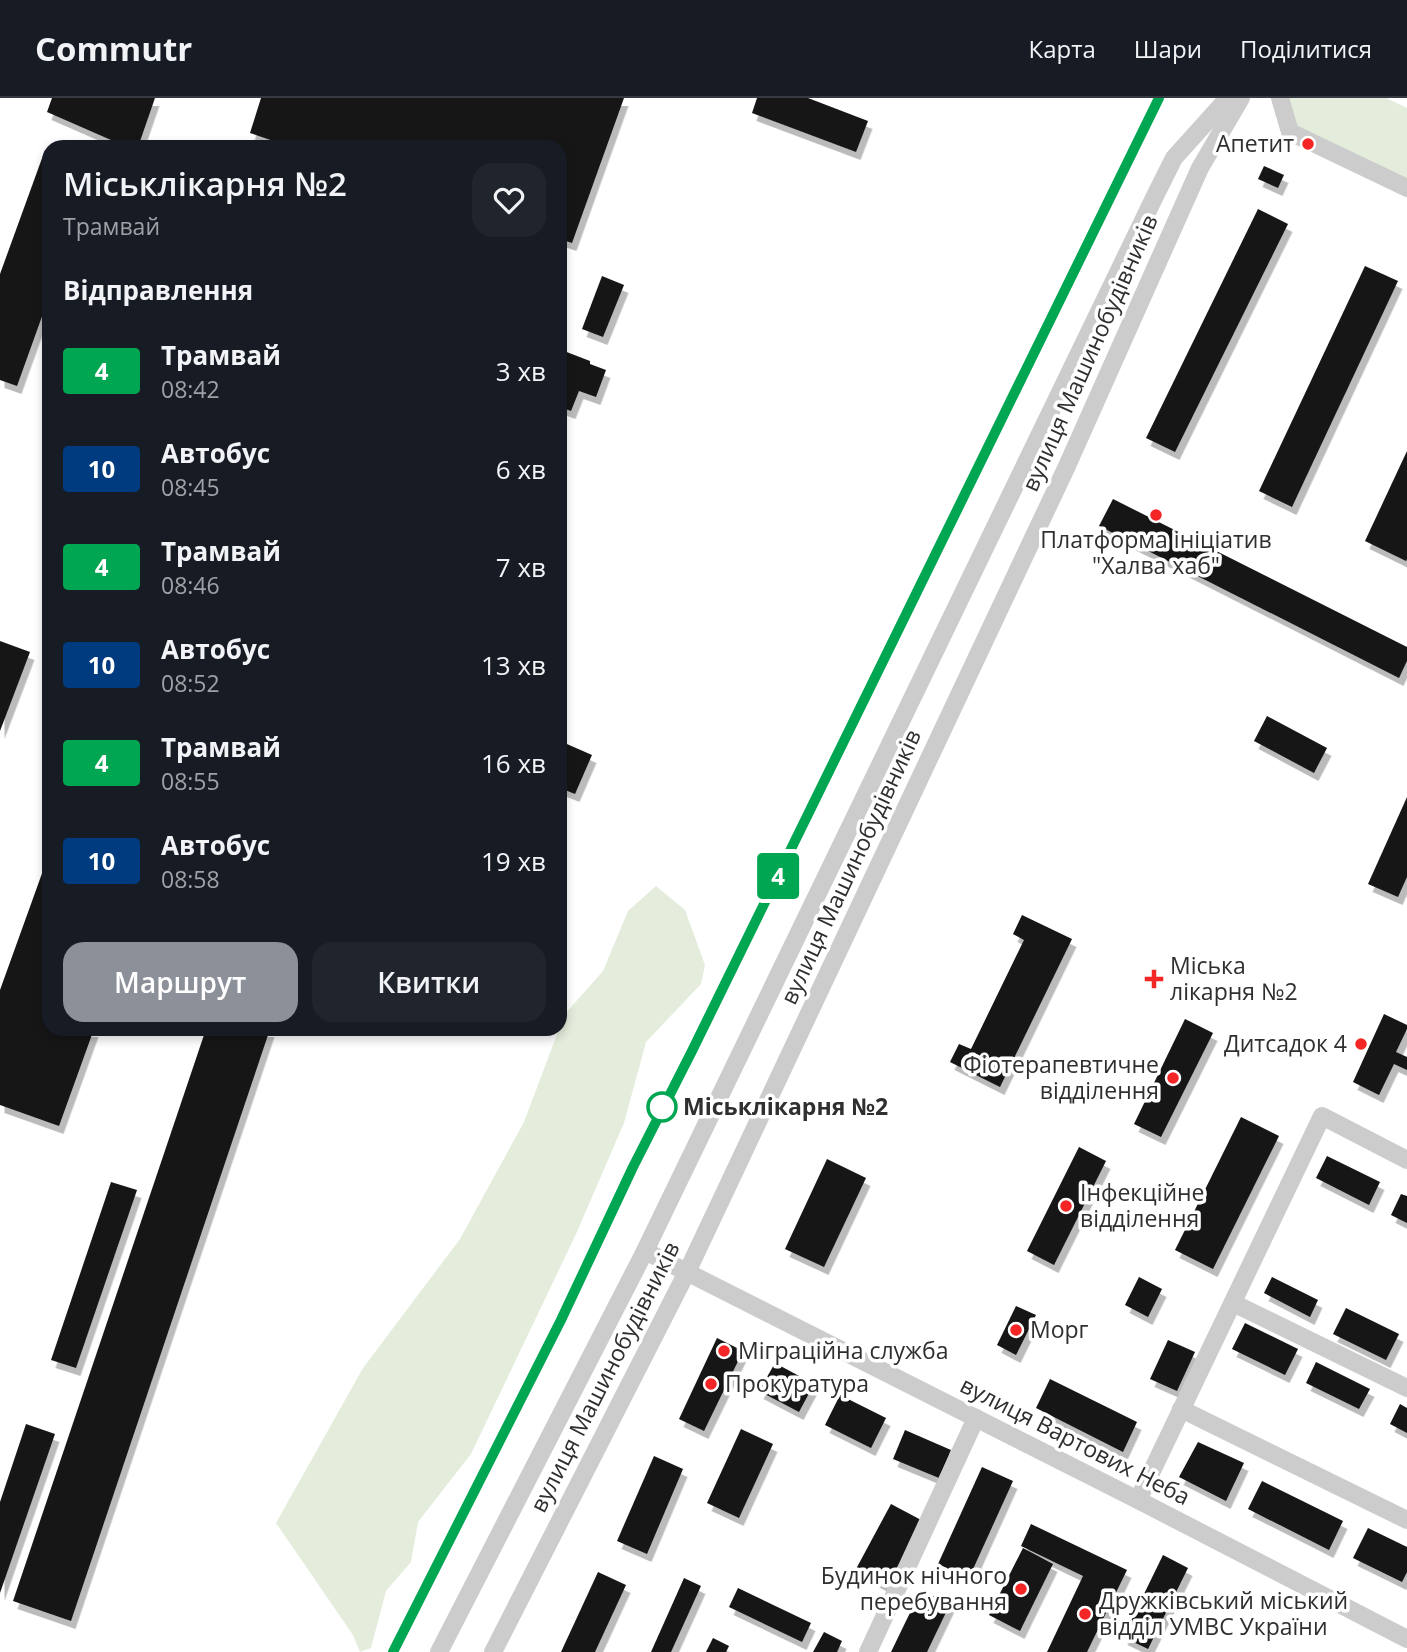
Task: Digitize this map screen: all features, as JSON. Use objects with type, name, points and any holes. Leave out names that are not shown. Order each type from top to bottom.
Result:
[{"type":"street","name":"вулиця Машинобудівників","points":[[439,1652],[645,1251],[1174,158],[1228,98]]},
{"type":"street","name":"вулиця Машинобудівників","points":[[494,1652],[687,1272],[1068,466],[1200,168],[1241,98]]},
{"type":"street","points":[[1280,98],[1290,132],[1407,188]]},
{"type":"street","points":[[1138,1500],[1322,1116],[1407,1160]]},
{"type":"street","name":"вулиця Вартових Неба","points":[[645,1251],[1407,1639]]},
{"type":"street","points":[[1233,1303],[1407,1388]]},
{"type":"street","points":[[1181,1409],[1407,1520]]},
{"type":"street","points":[[868,1652],[976,1418]]},
{"type":"green space","points":[[1283,98],[1386,98],[1407,108],[1407,180],[1275,116]]},
{"type":"green space","points":[[656,886],[685,910],[705,965],[701,984],[646,1042],[624,1123],[576,1234],[471,1454],[418,1522],[411,1562],[386,1591],[371,1648],[360,1652],[353,1635],[276,1523],[363,1368],[460,1239],[524,1122],[556,1036],[567,1036],[567,1012],[603,971],[628,911]]},
{"type":"building","points":[[52,98],[155,98],[140,140],[111,140],[47,112]]},
{"type":"building","points":[[261,98],[624,98],[572,243],[567,241],[567,140],[270,140],[250,133]]},
{"type":"building","points":[[757,98],[808,98],[868,121],[856,152],[752,113]]},
{"type":"building","points":[[42,158],[42,316],[17,386],[0,380],[0,274]]},
{"type":"building","points":[[1264,166],[1284,175],[1278,188],[1258,179]]},
{"type":"building","points":[[1258,209],[1288,224],[1175,452],[1146,438]]},
{"type":"building","points":[[1365,266],[1398,281],[1292,507],[1259,491]]},
{"type":"building","points":[[602,276],[624,285],[603,337],[582,329]]},
{"type":"building","points":[[567,352],[606,370],[596,397],[579,391],[571,411],[567,410]]},
{"type":"building","points":[[1407,451],[1407,559],[1406,561],[1365,541]]},
{"type":"building","points":[[1113,499],[1407,647],[1407,661],[1399,678],[1099,526]]},
{"type":"building","points":[[0,641],[30,652],[0,731]]},
{"type":"building","points":[[1267,716],[1327,748],[1314,773],[1254,741]]},
{"type":"building","points":[[567,744],[592,755],[575,794],[567,791]]},
{"type":"building","points":[[1407,797],[1407,877],[1398,897],[1368,884]]},
{"type":"building","points":[[42,873],[42,1036],[91,1036],[59,1126],[0,1105],[0,990]]},
{"type":"building","points":[[1022,915],[1072,939],[1000,1087],[950,1062],[959,1044],[971,1049],[1024,940],[1013,934]]},
{"type":"building","points":[[1384,1014],[1407,1025],[1396,1052],[1407,1057],[1407,1070],[1394,1064],[1379,1095],[1353,1082]]},
{"type":"building","name":"Фіотерапевтичне відділення","points":[[1185,1019],[1213,1033],[1161,1137],[1134,1124]]},
{"type":"building","points":[[204,1036],[268,1036],[71,1621],[13,1601]]},
{"type":"building","points":[[1241,1117],[1279,1136],[1213,1269],[1175,1250]]},
{"type":"building","name":"Інфекційне відділення","points":[[1079,1147],[1106,1161],[1054,1265],[1027,1251]]},
{"type":"building","points":[[1327,1156],[1380,1182],[1369,1205],[1316,1178]]},
{"type":"building","points":[[827,1159],[866,1178],[824,1267],[785,1249]]},
{"type":"building","points":[[111,1182],[137,1190],[76,1368],[51,1360]]},
{"type":"building","points":[[1401,1194],[1407,1196],[1407,1223],[1391,1215]]},
{"type":"building","points":[[1139,1277],[1162,1289],[1148,1317],[1125,1305]]},
{"type":"building","points":[[1272,1277],[1318,1300],[1310,1317],[1264,1293]]},
{"type":"building","name":"Морг","points":[[1016,1306],[1036,1315],[1016,1355],[997,1345]]},
{"type":"building","points":[[1346,1308],[1399,1334],[1386,1360],[1333,1334]]},
{"type":"building","points":[[1245,1323],[1298,1349],[1285,1375],[1232,1349]]},
{"type":"building","points":[[717,1338],[743,1351],[704,1431],[679,1419]]},
{"type":"building","points":[[1168,1340],[1195,1352],[1177,1391],[1150,1379]]},
{"type":"building","points":[[1316,1362],[1370,1389],[1359,1409],[1306,1383]]},
{"type":"building","points":[[775,1363],[814,1384],[799,1412],[759,1391]]},
{"type":"building","points":[[1050,1379],[1137,1422],[1123,1452],[1036,1408]]},
{"type":"building","points":[[840,1395],[886,1418],[871,1448],[825,1425]]},
{"type":"building","points":[[1400,1404],[1407,1408],[1407,1433],[1390,1424]]},
{"type":"building","points":[[26,1424],[55,1434],[0,1593],[0,1502]]},
{"type":"building","points":[[741,1429],[773,1444],[739,1518],[707,1503]]},
{"type":"building","points":[[905,1430],[951,1450],[939,1478],[893,1459]]},
{"type":"building","points":[[1198,1442],[1244,1463],[1226,1501],[1179,1477]]},
{"type":"building","points":[[654,1456],[683,1469],[647,1554],[617,1541]]},
{"type":"building","points":[[982,1467],[1013,1481],[969,1578],[938,1564]]},
{"type":"building","points":[[1262,1481],[1343,1521],[1329,1550],[1248,1509]]},
{"type":"building","points":[[891,1504],[923,1521],[887,1586],[856,1569]]},
{"type":"building","name":"Дружківський міський відділ УМВС України","points":[[1031,1524],[1127,1570],[1087,1652],[1047,1652],[1083,1576],[1021,1546]]},
{"type":"building","points":[[1368,1528],[1407,1547],[1407,1572],[1402,1582],[1353,1558]]},
{"type":"building","name":"Будинок нічного перебування","points":[[1023,1548],[1053,1564],[1020,1631],[989,1615]]},
{"type":"building","points":[[1163,1555],[1188,1568],[1148,1649],[1123,1637]]},
{"type":"building","points":[[598,1572],[626,1585],[595,1652],[561,1652]]},
{"type":"building","points":[[684,1578],[701,1586],[671,1652],[651,1652]]},
{"type":"building","points":[[738,1588],[811,1623],[802,1642],[729,1607]]},
{"type":"building","points":[[921,1590],[950,1604],[927,1652],[891,1652]]},
{"type":"building","points":[[824,1632],[842,1641],[837,1652],[813,1652]]},
{"type":"building","points":[[713,1638],[729,1646],[726,1652],[706,1652]]},
{"type":"tram line","name":"4","points":[[393,1652],[561,1320],[633,1167],[1159,98]]},
{"type":"place","name":"Апетит","points":[[1308,144]]},
{"type":"place","name":"Платформа ініціатив \"Халва хаб\"","points":[[1156,515]]},
{"type":"place","name":"Міська лікарня №2","points":[[1154,979]]},
{"type":"place","name":"Дитсадок 4","points":[[1361,1044]]},
{"type":"place","name":"Фіотерапевтичне відділення","points":[[1173,1078]]},
{"type":"place","name":"Міськлікарня №2","points":[[662,1107]]},
{"type":"place","name":"Інфекційне відділення","points":[[1066,1206]]},
{"type":"place","name":"Морг","points":[[1016,1330]]},
{"type":"place","name":"Міграційна служба","points":[[724,1351]]},
{"type":"place","name":"Прокуратура","points":[[711,1384]]},
{"type":"place","name":"Будинок нічного перебування","points":[[1021,1589]]},
{"type":"place","name":"Дружківський міський відділ УМВС України","points":[[1085,1614]]}]
